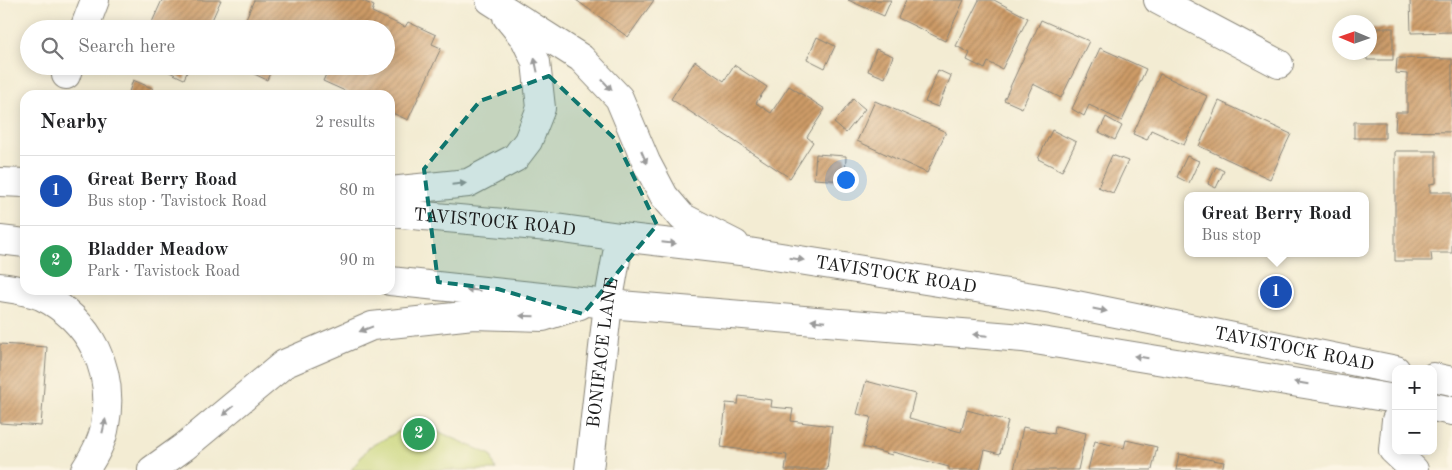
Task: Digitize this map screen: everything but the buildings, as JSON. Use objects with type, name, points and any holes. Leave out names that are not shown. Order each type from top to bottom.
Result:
[{"type":"main road","points":[[87,20],[95,0]]},
{"type":"main road","points":[[1158,0],[1280,64]]},
{"type":"main road","points":[[395,190],[468,183],[515,158],[528,141],[541,108],[536,62],[525,39],[494,2]]},
{"type":"main road","points":[[494,2],[582,58],[619,98],[646,162],[664,196],[682,217],[749,252]]},
{"type":"main road","points":[[0,182],[20,183]]},
{"type":"main road","name":"TAVISTOCK ROAD","points":[[395,213],[549,227],[749,252],[1052,300],[1392,369]]},
{"type":"main road","name":"BONIFACE LANE","points":[[589,470],[600,303],[620,237]]},
{"type":"main road","points":[[0,240],[20,242]]},
{"type":"main road","name":"TAVISTOCK ROAD","points":[[395,282],[600,303],[1023,338],[1392,398]]},
{"type":"main road","points":[[0,287],[20,291]]},
{"type":"main road","points":[[39,295],[63,309],[88,335],[103,365],[109,396],[105,427],[95,455],[85,470]]},
{"type":"main road","points":[[152,470],[184,448],[284,364],[372,326],[472,315],[543,317],[600,303]]},
{"type":"main road","points":[[1437,378],[1452,381]]},
{"type":"main road","points":[[1437,408],[1452,411]]},
{"type":"main road","points":[[1398,455],[1414,470]]},
{"type":"highlighted area","points":[[549,76],[616,140],[657,225],[583,314],[498,289],[438,282],[424,169],[480,101]]},
{"type":"green space","points":[[417,422],[491,455],[496,470],[351,470],[369,447]]},
{"type":"place","name":"Great Berry Road","points":[[1276,292]]},
{"type":"place","name":"Bladder Meadow","points":[[419,434]]}]
